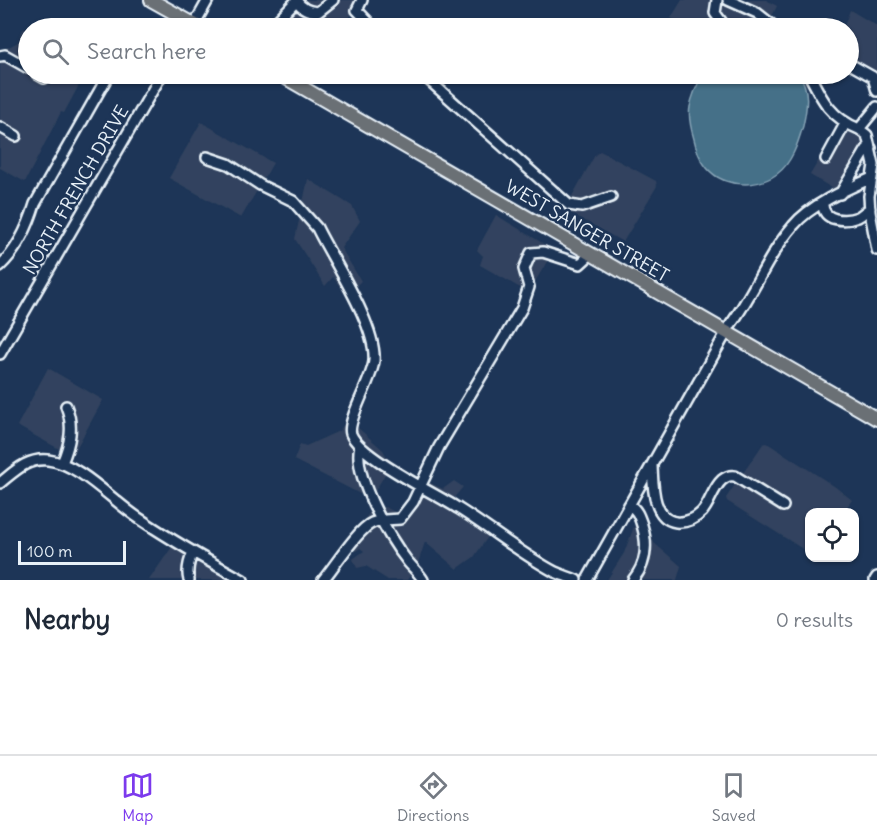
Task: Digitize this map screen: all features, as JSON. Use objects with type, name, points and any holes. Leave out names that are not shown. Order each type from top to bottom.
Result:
[{"type":"main road","points":[[151,0],[180,18]]},
{"type":"main road","name":"WEST SANGER STREET","points":[[296,84],[877,418]]},
{"type":"street","points":[[198,18],[208,0]]},
{"type":"street","points":[[280,18],[297,0],[300,6],[308,11],[318,12],[333,0]]},
{"type":"street","points":[[362,0],[357,10],[365,18]]},
{"type":"street","points":[[717,0],[715,13],[719,18]]},
{"type":"street","points":[[728,0],[763,18]]},
{"type":"street","points":[[0,56],[5,55],[18,62]]},
{"type":"street","points":[[859,69],[873,77],[877,91]]},
{"type":"street","points":[[0,266],[8,259],[29,224],[34,204],[103,84]]},
{"type":"street","name":"NORTH FRENCH DRIVE","points":[[0,354],[156,84]]},
{"type":"street","points":[[433,84],[569,205],[582,207],[611,197]]},
{"type":"street","points":[[815,84],[825,103],[838,118],[867,135],[874,165],[870,208],[877,250]]},
{"type":"street","points":[[859,129],[877,107]]},
{"type":"street","points":[[826,159],[845,124]]},
{"type":"street","points":[[0,127],[16,135]]},
{"type":"street","points":[[840,194],[867,150],[871,148]]},
{"type":"street","points":[[207,157],[228,164],[260,185],[293,201],[317,228],[366,321],[372,339],[374,361],[350,429],[352,437],[388,467],[422,486],[556,572],[576,580]]},
{"type":"street","points":[[587,580],[727,332],[794,224],[823,204],[872,178]]},
{"type":"street","points":[[823,204],[822,209],[825,213],[839,220],[856,218],[870,208]]},
{"type":"street","points":[[323,580],[361,532],[381,520],[400,519],[413,502],[439,447],[522,308],[529,287],[524,269],[531,253],[543,252],[580,264],[591,255]]},
{"type":"street","points":[[62,463],[70,444],[70,417],[66,406]]},
{"type":"street","points":[[360,446],[358,456],[360,472],[381,520],[408,562],[423,580]]},
{"type":"street","points":[[0,483],[26,462],[38,460],[62,463],[90,480],[142,521],[243,580]]},
{"type":"street","points":[[652,463],[656,502],[659,511],[671,521],[681,522],[696,516],[703,510],[721,481],[729,475],[735,476],[783,506]]},
{"type":"street","points":[[629,505],[639,515],[646,549],[643,564],[633,580]]},
{"type":"street","points":[[189,580],[187,574],[189,560],[193,552]]},
{"type":"shaded area","points":[[301,0],[366,0],[357,16],[351,15],[349,18],[294,18],[289,13]]},
{"type":"shaded area","points":[[682,0],[766,0],[777,6],[771,18],[671,18]]},
{"type":"shaded area","points":[[850,10],[877,26],[877,81],[874,86],[859,76],[859,18],[847,18]]},
{"type":"shaded area","points":[[18,42],[18,84],[80,84],[64,113],[61,112],[25,182],[0,168],[0,57],[5,49]]},
{"type":"shaded area","points":[[698,84],[804,84],[806,106],[803,126],[797,146],[782,169],[768,179],[749,184],[729,182],[711,172],[699,155],[691,127],[689,115],[693,94]]},
{"type":"shaded area","points":[[201,122],[273,163],[241,218],[169,178]]},
{"type":"shaded area","points":[[840,124],[855,131],[864,139],[869,153],[837,191],[810,175]]},
{"type":"shaded area","points":[[600,151],[656,181],[657,186],[623,242],[562,208],[571,198],[595,155]]},
{"type":"shaded area","points":[[308,179],[352,206],[360,221],[341,248],[361,281],[346,295],[333,277],[325,286],[295,239]]},
{"type":"shaded area","points":[[496,215],[554,250],[533,285],[533,291],[524,290],[480,265],[483,256],[477,250]]},
{"type":"shaded area","points":[[48,368],[103,400],[72,456],[17,426]]},
{"type":"shaded area","points":[[346,422],[357,427],[383,450],[391,464],[374,493],[366,497],[294,460],[300,444],[306,446],[339,431]]},
{"type":"shaded area","points":[[767,443],[852,500],[846,508],[805,508],[805,550],[727,501],[726,498],[763,444]]},
{"type":"shaded area","points":[[421,479],[443,489],[454,481],[463,487],[452,500],[494,528],[474,557],[457,569],[425,542],[417,566],[407,580],[388,580],[366,566],[357,568],[353,559],[364,551],[360,548],[356,551],[349,544],[369,513],[385,507],[395,512],[401,509]]},
{"type":"shaded area","points":[[635,524],[650,530],[654,543],[681,566],[677,580],[607,580],[624,553]]},
{"type":"shaded area","points":[[174,544],[235,580],[149,580]]}]
